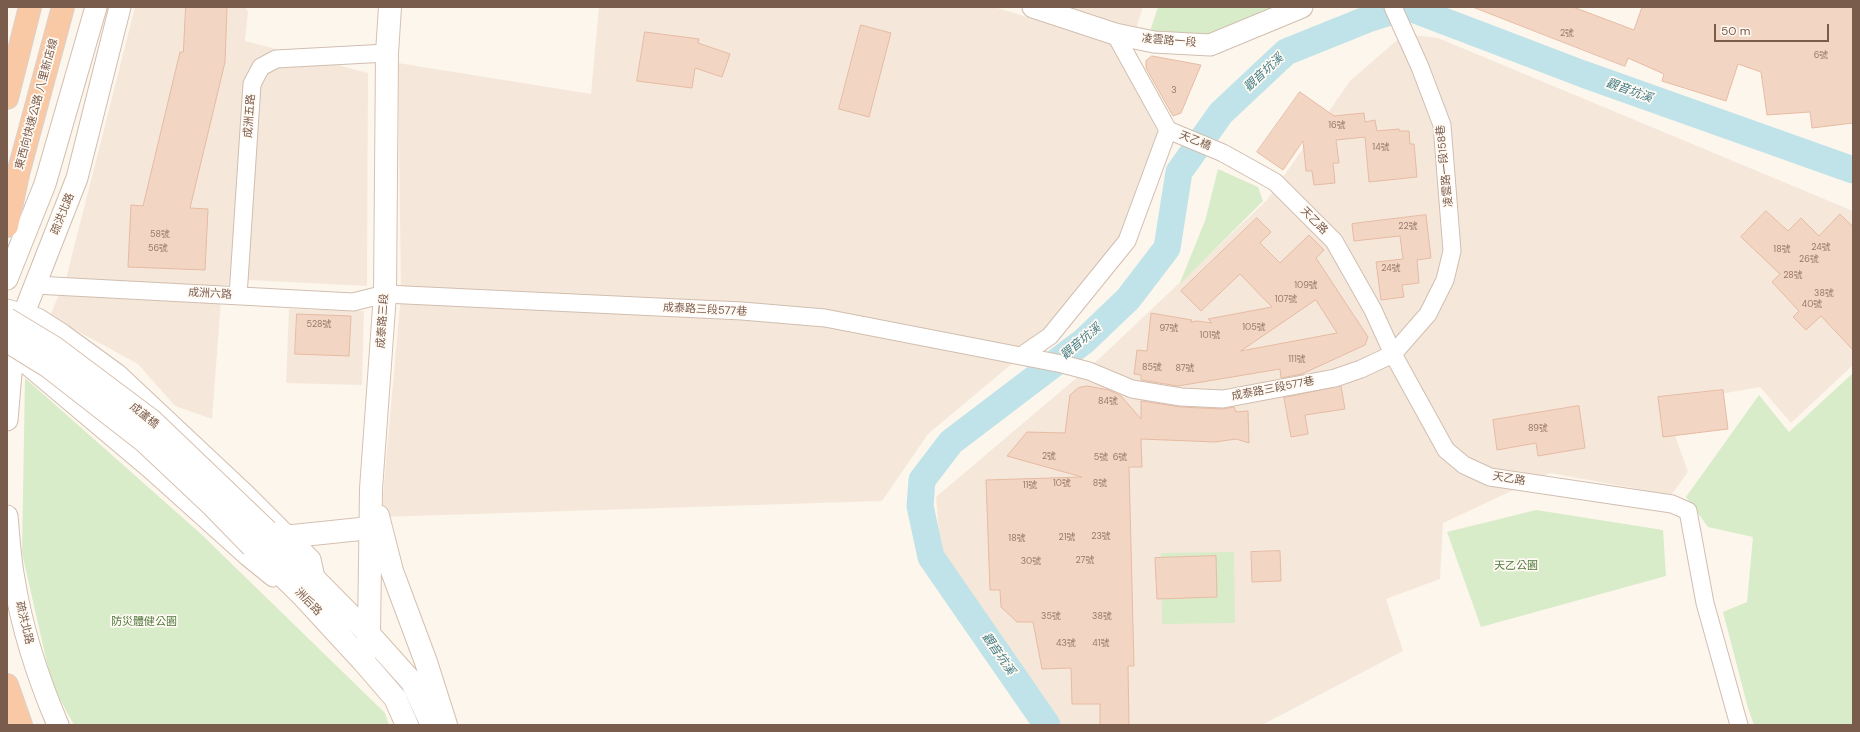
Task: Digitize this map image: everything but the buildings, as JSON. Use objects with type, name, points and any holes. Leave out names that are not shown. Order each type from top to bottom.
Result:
[{"type":"highway","points":[[7,98],[30,7]]},
{"type":"highway","name":"東西向快速公路 八里新店線","points":[[7,226],[19,170],[63,7]]},
{"type":"highway","points":[[55,38],[69,7]]},
{"type":"highway","points":[[7,685],[21,725]]},
{"type":"main road","name":"成泰路三段","points":[[363,661],[369,634],[371,489],[385,294],[387,53],[390,7]]},
{"type":"main road","name":"成蘆橋","points":[[13,313],[56,348],[151,420],[271,538]]},
{"type":"main road","name":"成蘆橋","points":[[10,350],[49,367],[144,441],[213,506],[271,538]]},
{"type":"main road","points":[[371,489],[392,571],[426,662],[446,725]]},
{"type":"main road","points":[[271,538],[370,528]]},
{"type":"main road","name":"洲后路","points":[[271,538],[363,661]]},
{"type":"main road","name":"洲后路","points":[[310,590],[369,634]]},
{"type":"main road","points":[[369,634],[412,682],[432,725]]},
{"type":"main road","points":[[363,661],[395,698],[408,725]]},
{"type":"street","points":[[7,279],[45,184],[96,7]]},
{"type":"street","name":"疏洪北路","points":[[7,420],[11,373],[10,350],[13,313],[35,285],[77,178],[120,7]]},
{"type":"street","name":"凌雲路一段","points":[[1033,7],[1115,34],[1154,42],[1210,45],[1302,7]]},
{"type":"street","name":"凌雲路一段158巷","points":[[1393,7],[1420,67],[1442,125],[1452,251],[1445,280]]},
{"type":"street","points":[[1021,356],[1050,336],[1127,241],[1168,130],[1115,34]]},
{"type":"street","name":"成洲五路","points":[[238,296],[252,84],[261,66],[276,59],[387,53]]},
{"type":"street","name":"天乙橋","points":[[1168,130],[1223,153]]},
{"type":"street","name":"天乙路","points":[[1223,153],[1275,182],[1334,241],[1374,310],[1393,354],[1446,450],[1464,465],[1490,477],[1672,504],[1688,511],[1705,603],[1739,725]]},
{"type":"street","name":"成泰路三段577巷","points":[[385,294],[742,311],[825,318],[1062,364],[1089,371],[1132,389],[1181,397],[1224,399],[1335,378],[1362,369],[1393,354],[1428,314],[1445,280]]},
{"type":"street","name":"成洲六路","points":[[35,285],[354,302],[385,294]]},
{"type":"street","points":[[10,350],[149,469],[266,574],[310,590],[312,559],[271,538]]},
{"type":"street","name":"疏洪北路","points":[[7,516],[14,579],[26,634],[39,680],[58,725]]},
{"type":"shaded area","points":[[135,7],[245,7],[248,12],[245,41],[368,73],[367,286],[229,279],[229,285],[222,285],[212,419],[175,406],[138,364],[50,316],[67,275]]},
{"type":"shaded area","points":[[599,7],[994,7],[1110,42],[1160,136],[1127,241],[1021,356],[928,434],[882,501],[381,517],[401,294],[398,63],[591,94]]},
{"type":"shaded area","points":[[1061,7],[1143,7],[1135,32]]},
{"type":"shaded area","points":[[1404,34],[1438,38],[1853,211],[1853,365],[1791,423],[1760,387],[1664,404],[1688,472],[1671,495],[1550,473],[1443,523],[1440,579],[1386,599],[1403,651],[1262,725],[1059,725],[941,554],[936,497],[1100,358],[1267,200],[1350,81]]},
{"type":"shaded area","points":[[289,309],[364,311],[362,385],[286,383]]},
{"type":"green space","points":[[1158,7],[1274,7],[1221,35],[1150,31]]},
{"type":"green space","points":[[1218,169],[1258,187],[1263,201],[1179,285],[1205,221]]},
{"type":"green space","points":[[1853,373],[1853,725],[1754,725],[1748,708],[1723,612],[1747,602],[1753,537],[1708,527],[1686,497],[1759,395],[1789,432]]},
{"type":"green space","name":"防災體健公園","points":[[25,378],[201,534],[385,713],[389,725],[74,725],[52,685],[22,553]]},
{"type":"green space","name":"天乙公園","points":[[1536,510],[1663,530],[1666,576],[1481,627],[1447,532]]},
{"type":"green space","points":[[1234,552],[1235,623],[1162,624],[1161,553]]},
{"type":"water","points":[[1027,686],[1050,725],[1039,725],[1021,697]]},
{"type":"waterway","name":"觀音坑溪","points":[[1047,725],[931,557],[920,506],[922,480],[951,442],[1084,341],[1128,299],[1167,248],[1179,172],[1221,113],[1286,52],[1368,19],[1406,7]]},
{"type":"waterway","name":"觀音坑溪","points":[[1407,7],[1583,74],[1853,170]]}]
